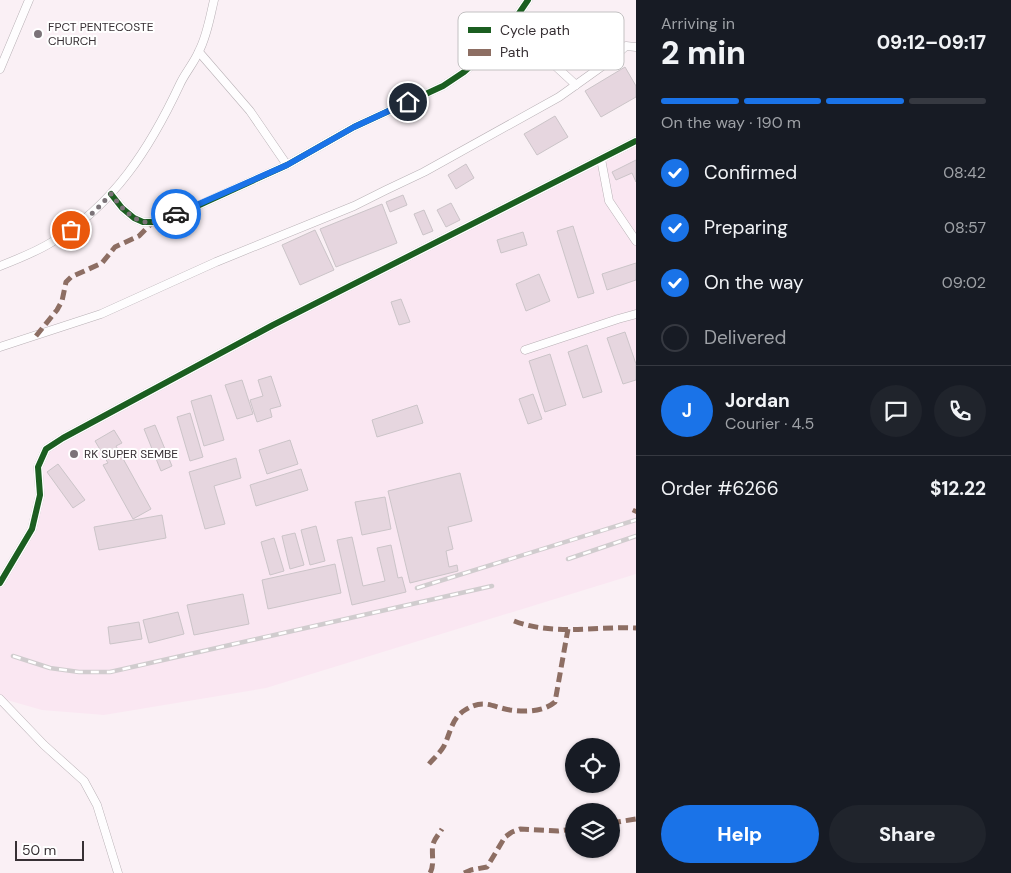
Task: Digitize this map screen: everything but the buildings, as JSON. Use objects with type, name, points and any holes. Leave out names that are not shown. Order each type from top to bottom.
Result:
[{"type":"street","points":[[0,67],[29,0]]},
{"type":"street","points":[[0,266],[37,250],[71,230],[94,212],[131,171],[199,52],[214,0]]},
{"type":"street","points":[[520,12],[528,0]]},
{"type":"street","points":[[624,48],[636,47]]},
{"type":"street","points":[[199,52],[250,111],[287,165]]},
{"type":"street","points":[[111,194],[122,208],[134,218],[143,222],[154,222],[184,212],[287,165],[354,127],[443,86],[466,70]]},
{"type":"street","points":[[558,70],[576,85]]},
{"type":"street","points":[[0,347],[101,314],[249,248],[354,206],[431,167],[559,97],[595,70]]},
{"type":"street","points":[[0,583],[32,529],[40,495],[38,467],[46,449],[273,325],[636,141]]},
{"type":"street","points":[[601,159],[609,201],[633,232],[636,241]]},
{"type":"street","points":[[525,350],[636,314]]},
{"type":"street","points":[[0,699],[84,781],[97,806],[118,873]]},
{"type":"shaded area","points":[[636,141],[636,574],[266,688],[104,715],[42,710],[0,698],[0,583],[32,529],[40,495],[38,467],[46,449],[273,325]]},
{"type":"railway","points":[[417,588],[636,520]]},
{"type":"railway","points":[[568,559],[636,536]]},
{"type":"railway","points":[[13,656],[50,668],[79,672],[110,672],[492,586]]},
{"type":"marked path","points":[[36,336],[57,310],[62,301],[66,282],[71,277],[102,263],[115,247],[139,236],[153,222]]},
{"type":"marked path","points":[[634,513],[636,509]]},
{"type":"marked path","points":[[514,621],[529,626],[559,629],[636,628]]},
{"type":"marked path","points":[[429,764],[444,746],[457,717],[472,706],[488,704],[510,710],[528,711],[545,708],[555,702],[568,629]]},
{"type":"marked path","points":[[620,822],[636,819]]},
{"type":"marked path","points":[[430,873],[433,844],[442,829]]},
{"type":"marked path","points":[[464,873],[487,867],[505,837],[512,832],[520,829],[565,830]]},
{"type":"cycle path","points":[[520,12],[528,0]]},
{"type":"cycle path","points":[[111,194],[122,208],[134,218],[143,222],[153,222],[184,212],[287,165],[354,127],[443,86],[466,70]]},
{"type":"cycle path","points":[[0,583],[32,529],[40,495],[38,467],[46,449],[63,438],[273,325],[636,141]]},
{"type":"way so far","points":[[71,230],[94,212],[111,194],[122,208],[134,218],[143,222],[154,222],[176,214]]},
{"type":"place","name":"FPCT PENTECOSTE CHURCH","points":[[38,34]]},
{"type":"place","name":"RK SUPER SEMBE","points":[[74,454]]},
{"type":"route","points":[[176,214],[287,165],[354,127],[408,102]]}]
